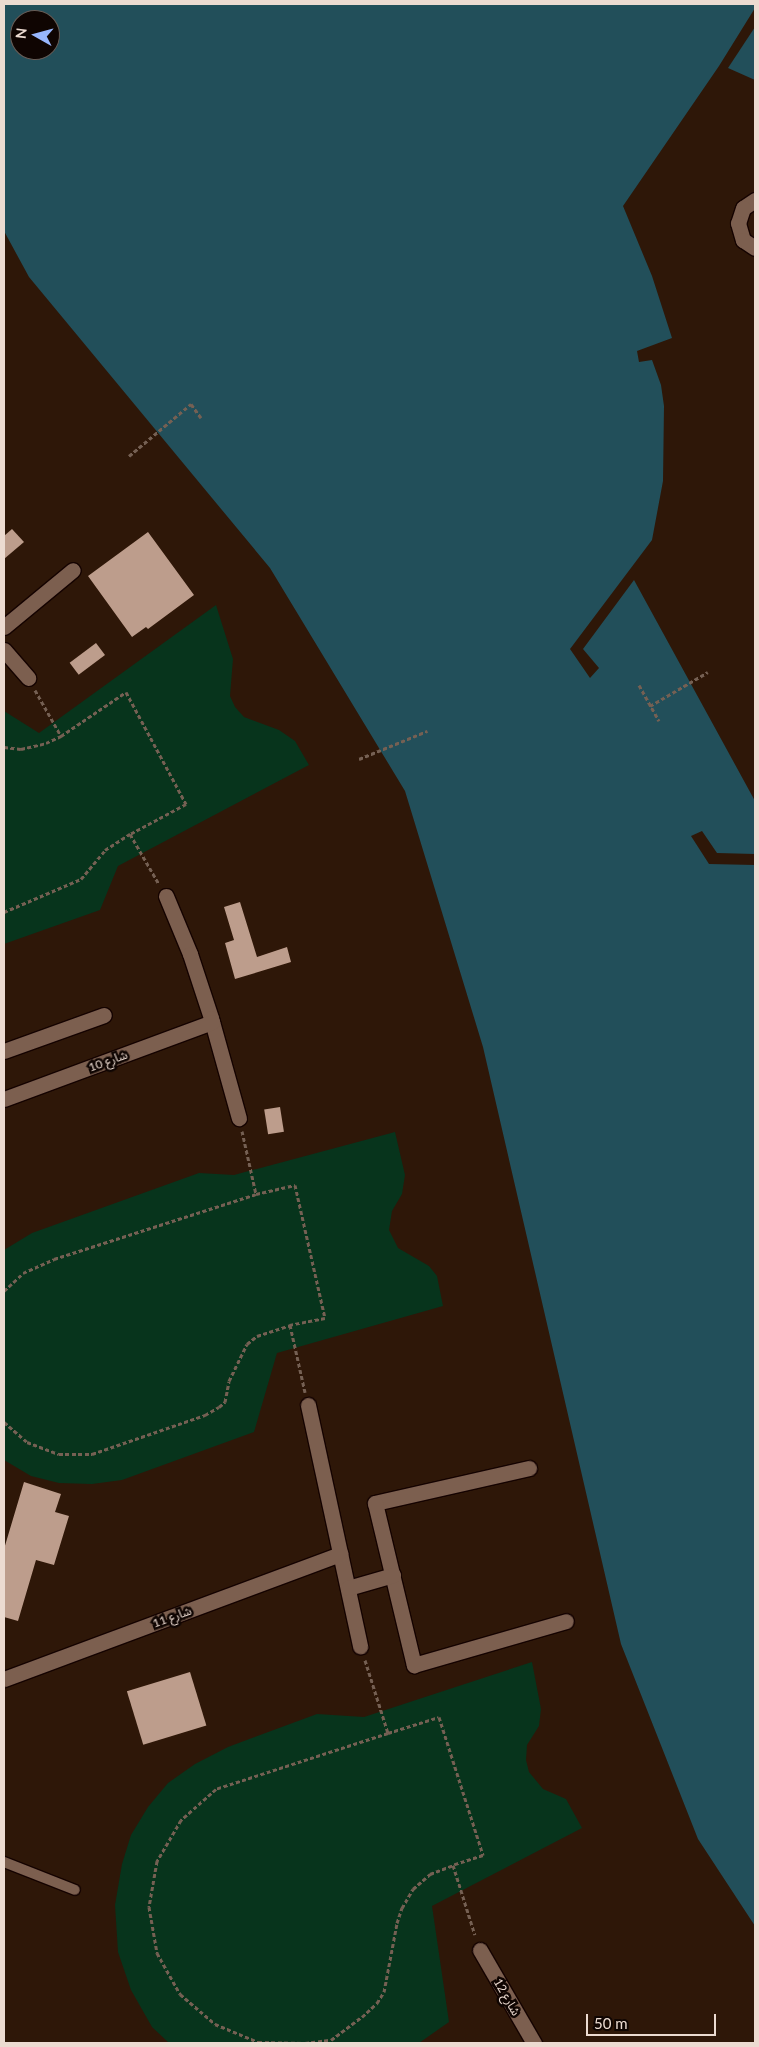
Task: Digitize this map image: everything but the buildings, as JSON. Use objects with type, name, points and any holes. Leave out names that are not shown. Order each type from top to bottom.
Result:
[{"type":"street","points":[[755,200],[743,208],[738,223],[743,240],[755,248]]},
{"type":"street","points":[[4,627],[74,570]]},
{"type":"street","points":[[4,650],[28,678]]},
{"type":"street","points":[[166,896],[190,954],[212,1022],[239,1118]]},
{"type":"street","points":[[4,1051],[104,1015]]},
{"type":"street","name":"شارع 10","points":[[4,1099],[212,1022]]},
{"type":"street","points":[[308,1405],[360,1646]]},
{"type":"street","points":[[529,1468],[376,1503],[392,1575],[414,1665],[566,1622]]},
{"type":"street","name":"شارع 11","points":[[4,1679],[341,1554]]},
{"type":"street","points":[[348,1588],[392,1575]]},
{"type":"street","name":"شارع 12","points":[[480,1950],[534,2043]]},
{"type":"lane","points":[[4,1862],[74,1890]]},
{"type":"path","points":[[129,456],[190,404],[201,418]]},
{"type":"path","points":[[650,706],[708,672]]},
{"type":"path","points":[[28,678],[61,736]]},
{"type":"path","points":[[639,685],[659,721]]},
{"type":"path","points":[[4,747],[21,749],[46,743],[61,736],[126,692],[186,804],[130,834],[105,850],[81,879],[4,912]]},
{"type":"path","points":[[360,759],[427,731]]},
{"type":"path","points":[[130,834],[166,896]]},
{"type":"path","points":[[239,1118],[256,1194]]},
{"type":"path","points":[[4,1291],[23,1273],[54,1260],[256,1194],[295,1185],[325,1318],[290,1325],[257,1336],[247,1344],[238,1360],[225,1402],[219,1407],[205,1415],[92,1454],[59,1454],[27,1442],[4,1422]]},
{"type":"path","points":[[290,1325],[308,1405]]},
{"type":"path","points":[[360,1646],[388,1733]]},
{"type":"path","points":[[439,1717],[483,1855],[430,1874],[412,1889],[402,1908],[395,1929],[384,1992],[377,2003],[362,2017],[331,2040],[305,2043],[258,2042],[215,2024],[180,1994],[157,1953],[149,1907],[157,1860],[181,1820],[216,1790],[388,1733],[439,1717]]},
{"type":"path","points":[[453,1865],[480,1950]]},
{"type":"green space","points":[[216,605],[233,659],[230,696],[235,707],[244,717],[279,730],[295,741],[309,765],[118,866],[100,910],[4,944],[4,711],[39,733]]},
{"type":"green space","points":[[395,1132],[405,1175],[402,1194],[392,1211],[389,1230],[398,1248],[429,1266],[437,1276],[443,1306],[277,1353],[254,1432],[122,1480],[92,1484],[59,1483],[31,1476],[4,1460],[4,1250],[32,1233],[199,1173],[234,1175]]},
{"type":"green space","points":[[532,1662],[541,1709],[539,1726],[527,1745],[526,1760],[529,1772],[543,1789],[566,1799],[582,1828],[432,1906],[449,2022],[419,2043],[169,2043],[152,2027],[131,1990],[118,1952],[115,1905],[122,1864],[131,1835],[148,1807],[168,1783],[195,1764],[228,1747],[317,1714],[364,1717]]},
{"type":"water","points":[[4,4],[755,4],[755,8],[719,66],[623,206],[652,276],[672,338],[637,351],[639,362],[652,360],[661,385],[664,406],[663,481],[652,540],[570,649],[590,678],[599,668],[583,649],[634,580],[755,801],[755,854],[717,853],[702,831],[691,836],[709,864],[755,865],[755,1926],[698,1839],[621,1644],[483,1047],[405,791],[270,568],[29,277],[4,231]]},
{"type":"water","points":[[755,27],[755,80],[728,68]]}]
